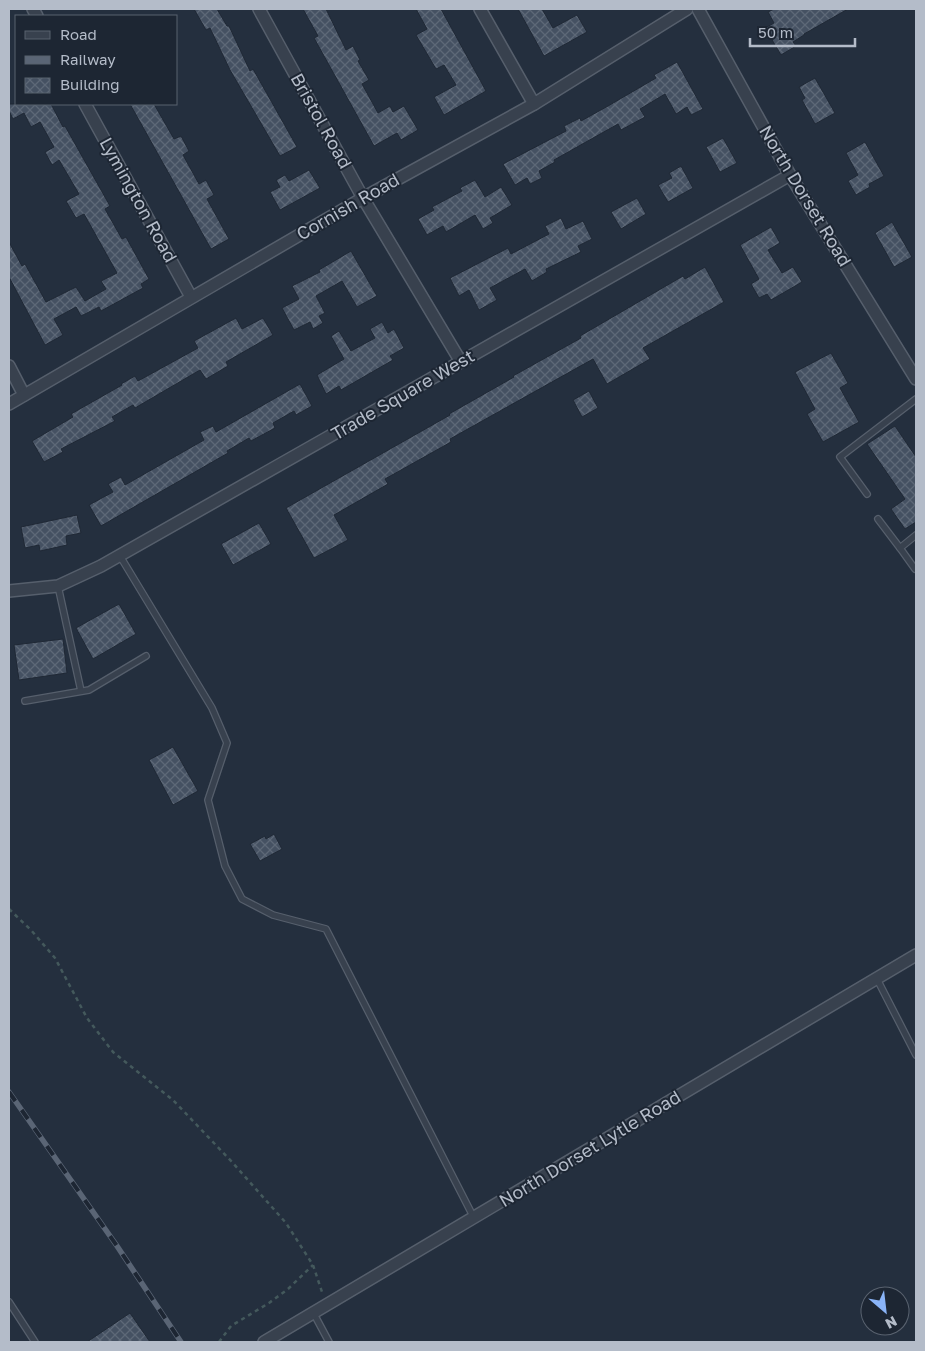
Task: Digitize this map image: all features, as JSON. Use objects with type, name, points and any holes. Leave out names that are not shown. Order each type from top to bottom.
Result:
[{"type":"street","name":"Bristol Road","points":[[259,9],[363,198],[461,362]]},
{"type":"street","points":[[480,9],[534,104]]},
{"type":"street","name":"Cornish Road","points":[[9,404],[363,198],[534,104],[687,9]]},
{"type":"street","name":"North Dorset Road","points":[[698,9],[790,175],[916,379]]},
{"type":"street","name":"Lymington Road","points":[[86,105],[191,297]]},
{"type":"street","name":"Trade Square West","points":[[9,591],[58,586],[120,556],[790,175]]},
{"type":"street","points":[[9,366],[24,395]]},
{"type":"street","name":"North Dorset Lytle Road","points":[[264,1342],[916,955]]},
{"type":"lane","points":[[867,494],[840,457],[916,399]]},
{"type":"lane","points":[[878,519],[916,569]]},
{"type":"lane","points":[[900,548],[916,535]]},
{"type":"lane","points":[[120,556],[212,708],[227,743],[208,800],[226,866],[242,899],[273,915],[326,929],[474,1218]]},
{"type":"lane","points":[[58,586],[81,691]]},
{"type":"lane","points":[[25,701],[89,690],[146,656]]},
{"type":"lane","points":[[877,978],[916,1055]]},
{"type":"lane","points":[[9,1302],[35,1342]]},
{"type":"lane","points":[[314,1314],[329,1342]]},
{"type":"path","points":[[9,909],[31,930],[55,958],[87,1018],[112,1052],[173,1100],[232,1162],[286,1223],[313,1265],[326,1306]]},
{"type":"path","points":[[219,1342],[231,1326],[288,1289],[313,1265]]},
{"type":"building","points":[[194,9],[217,9],[227,26],[229,26],[250,71],[253,69],[297,147],[280,156],[230,70],[210,28],[206,30]]},
{"type":"building","points":[[303,9],[326,9],[346,50],[353,46],[360,60],[358,61],[369,80],[362,84],[378,113],[390,106],[393,112],[404,106],[418,130],[401,140],[397,133],[374,146],[314,38],[318,36]]},
{"type":"building","points":[[416,9],[441,9],[486,91],[444,115],[434,97],[456,85],[444,65],[436,69],[416,35],[427,29]]},
{"type":"building","points":[[518,9],[542,9],[553,28],[577,15],[587,32],[544,56]]},
{"type":"building","points":[[774,9],[848,9],[804,34],[793,42],[796,46],[781,55],[765,28],[774,23],[768,12]]},
{"type":"building","points":[[677,62],[703,109],[691,115],[687,107],[676,114],[665,94],[640,109],[645,117],[621,130],[618,124],[554,160],[555,162],[539,171],[542,178],[530,184],[527,178],[515,185],[503,164],[566,131],[564,126],[580,118],[581,121],[608,106],[656,78],[654,75]]},
{"type":"building","points":[[815,78],[835,113],[815,124],[802,100],[805,98],[799,87]]},
{"type":"building","points":[[9,104],[52,105],[110,206],[105,209],[122,239],[126,237],[149,279],[141,284],[143,288],[101,311],[99,307],[81,316],[76,307],[54,319],[63,335],[45,345],[9,277],[9,242],[22,266],[25,264],[46,302],[76,287],[85,301],[106,289],[101,281],[117,273],[84,214],[76,218],[66,201],[79,194],[59,160],[52,165],[45,152],[54,147],[40,122],[31,127],[24,113],[13,119],[9,111]]},
{"type":"building","points":[[131,105],[155,105],[174,139],[181,136],[189,151],[183,155],[199,184],[206,180],[214,195],[207,199],[229,239],[211,249]]},
{"type":"building","points":[[723,138],[737,163],[720,172],[706,147]]},
{"type":"building","points":[[865,142],[884,176],[869,184],[870,187],[856,195],[848,181],[858,175],[846,153]]},
{"type":"building","points":[[681,166],[693,188],[668,202],[658,185],[672,178],[669,173]]},
{"type":"building","points":[[309,170],[320,188],[280,210],[270,192],[280,187],[276,180],[285,175],[289,181]]},
{"type":"building","points":[[475,180],[485,197],[501,187],[512,205],[490,218],[493,223],[483,229],[475,215],[446,232],[443,226],[427,235],[418,219],[434,210],[432,207],[462,191],[460,188]]},
{"type":"building","points":[[637,198],[646,214],[621,229],[611,212]]},
{"type":"building","points":[[561,218],[566,229],[583,221],[592,239],[578,246],[581,252],[546,269],[547,272],[532,281],[525,269],[490,288],[497,300],[479,310],[469,290],[459,296],[450,278],[508,248],[511,254],[549,234],[545,226]]},
{"type":"building","points":[[892,222],[912,257],[894,267],[875,233]]},
{"type":"building","points":[[771,227],[780,243],[768,250],[782,273],[793,267],[802,282],[771,300],[767,294],[759,298],[751,284],[759,279],[740,245]]},
{"type":"building","points":[[351,251],[377,296],[357,307],[342,281],[316,296],[325,313],[319,316],[323,323],[313,329],[310,322],[294,330],[282,308],[299,299],[292,286],[320,272],[319,270]]},
{"type":"building","points":[[705,267],[724,302],[643,348],[650,359],[607,384],[593,359],[450,439],[451,442],[385,479],[388,484],[334,515],[348,540],[314,558],[286,508],[450,415],[683,276],[685,279]]},
{"type":"building","points":[[236,318],[242,329],[263,318],[273,335],[226,362],[228,366],[206,379],[200,370],[135,408],[133,405],[112,417],[115,421],[61,449],[63,452],[44,462],[32,441],[73,417],[71,414],[135,376],[138,381],[198,348],[194,341]]},
{"type":"building","points":[[382,322],[388,333],[394,329],[404,348],[390,356],[393,360],[341,390],[339,386],[326,394],[317,375],[344,359],[331,336],[339,331],[351,351],[375,338],[370,329]]},
{"type":"building","points":[[831,353],[848,383],[840,388],[859,422],[823,442],[807,414],[815,409],[795,372]]},
{"type":"building","points":[[300,384],[312,406],[296,415],[294,411],[273,423],[275,428],[251,441],[249,438],[227,451],[228,453],[101,526],[89,505],[113,492],[108,484],[121,477],[125,485],[204,440],[200,432],[213,426],[216,432]]},
{"type":"building","points":[[589,391],[598,408],[582,417],[573,400]]},
{"type":"building","points":[[895,426],[916,457],[916,522],[905,529],[891,509],[905,499],[867,444]]},
{"type":"building","points":[[77,515],[81,533],[66,536],[67,545],[40,551],[39,545],[25,548],[21,527]]},
{"type":"building","points":[[259,523],[271,544],[233,565],[221,544]]},
{"type":"building","points":[[119,604],[136,634],[93,659],[76,628]]},
{"type":"building","points":[[63,639],[67,673],[19,680],[14,645]]},
{"type":"building","points":[[173,747],[198,791],[173,805],[149,760]]},
{"type":"building","points":[[274,834],[282,849],[260,861],[250,844],[265,836],[266,839]]},
{"type":"building","points":[[130,1313],[150,1342],[87,1342]]},
{"type":"railway","points":[[9,1092],[117,1246],[181,1342]]}]
